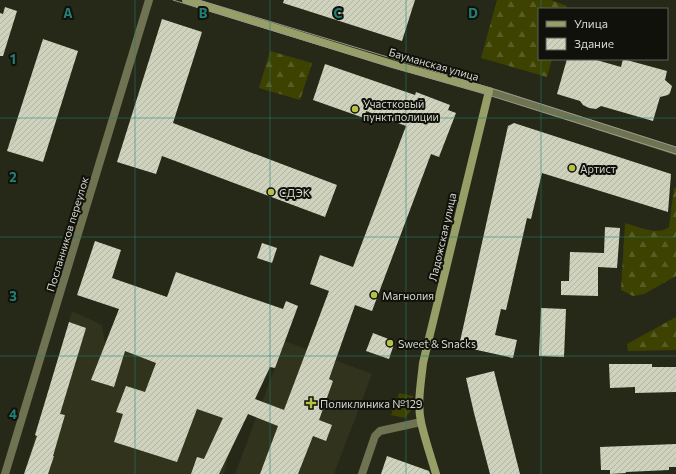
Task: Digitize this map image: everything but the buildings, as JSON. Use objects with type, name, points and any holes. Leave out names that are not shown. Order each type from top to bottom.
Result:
[{"type":"street","name":"Посланников переулок","points":[[5,474],[149,0]]},
{"type":"street","name":"Бауманская улица","points":[[186,0],[392,64],[489,91],[676,151]]},
{"type":"street","name":"Ладожская улица","points":[[436,474],[421,422],[420,388],[424,363],[489,91]]},
{"type":"street","points":[[362,474],[375,436],[380,431],[421,422]]},
{"type":"shaded area","points":[[72,311],[102,325],[105,343],[111,329],[242,376],[261,386],[229,453],[224,474],[24,474]]},
{"type":"shaded area","name":"Поликлиника №129","points":[[285,341],[372,374],[334,474],[235,474]]},
{"type":"green space","points":[[497,0],[551,0],[567,6],[566,8],[538,8],[538,60],[552,60],[547,77],[481,58]]},
{"type":"green space","points":[[270,51],[312,63],[300,100],[259,88]]},
{"type":"green space","points":[[674,188],[676,188],[676,276],[644,294],[633,296],[621,290],[625,223],[653,231],[664,230],[669,227]]},
{"type":"green space","points":[[676,317],[676,350],[628,351],[627,344]]},
{"type":"green space","points":[[399,393],[413,396],[413,408],[405,418],[391,415]]},
{"type":"tram line","points":[[173,0],[391,67],[488,95],[676,154]]},
{"type":"tram line","points":[[199,0],[497,90],[676,147]]},
{"type":"place","name":"Участковый пункт полиции","points":[[355,109]]},
{"type":"place","name":"Артист","points":[[572,168]]},
{"type":"place","name":"СДЭК","points":[[271,192]]},
{"type":"place","name":"Магнолия","points":[[374,295]]},
{"type":"place","name":"Sweet & Snacks","points":[[390,343]]},
{"type":"place","name":"Поликлиника №129","points":[[311,403]]}]
